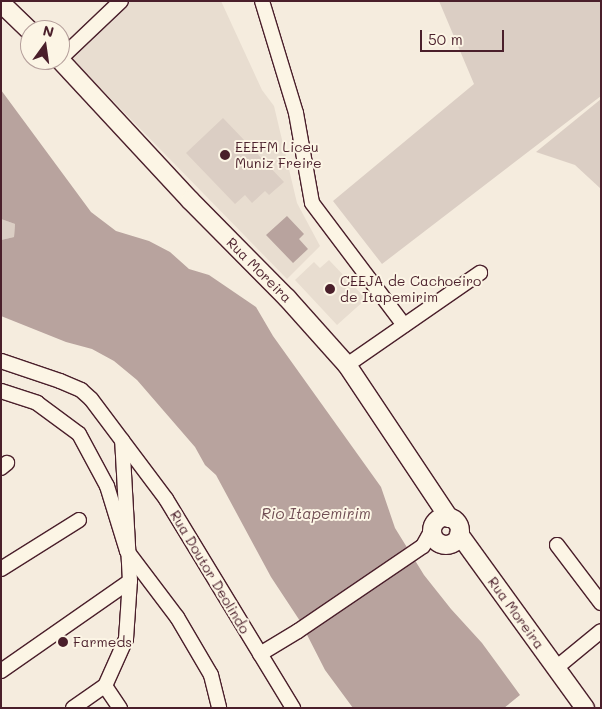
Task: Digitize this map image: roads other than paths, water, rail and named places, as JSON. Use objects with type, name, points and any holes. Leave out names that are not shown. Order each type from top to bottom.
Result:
[{"type":"main road","points":[[1,3],[20,21]]},
{"type":"main road","name":"Rua Moreira","points":[[69,70],[183,194],[287,298],[347,364],[436,498],[438,536],[475,557],[585,708]]},
{"type":"street","points":[[70,50],[121,1]]},
{"type":"street","points":[[262,1],[296,113],[312,203],[404,324]]},
{"type":"street","points":[[347,364],[480,273]]},
{"type":"street","name":"Rua Doutor Deolindo","points":[[1,361],[60,381],[81,390],[91,399],[166,499],[293,708]]},
{"type":"street","points":[[1,391],[37,403],[79,434],[107,486],[126,551],[177,617],[211,676],[219,708]]},
{"type":"street","points":[[74,708],[105,686],[126,639],[130,581],[126,551],[122,440]]},
{"type":"street","points":[[1,569],[79,520]]},
{"type":"street","points":[[260,654],[298,631],[438,536]]},
{"type":"street","points":[[557,545],[601,603]]},
{"type":"street","points":[[1,671],[130,581]]},
{"type":"street","points":[[556,668],[601,631]]},
{"type":"street","points":[[105,686],[120,708]]},
{"type":"water","name":"Rio Itapemirim","points":[[1,90],[91,212],[116,231],[149,241],[170,252],[189,269],[209,275],[256,307],[273,336],[381,487],[395,528],[424,575],[451,609],[482,643],[520,695],[504,708],[353,708],[325,670],[300,621],[271,577],[216,475],[205,465],[195,447],[137,380],[114,361],[92,349],[66,342],[1,316],[1,240],[14,237],[15,224],[1,219]]},
{"type":"water","points":[[287,216],[304,234],[299,239],[308,249],[293,263],[266,235]]},
{"type":"place","name":"EEEFM Liceu Muniz Freire","points":[[225,155]]},
{"type":"place","name":"CEEJA de Cachoeiro de Itapemirim","points":[[330,289]]},
{"type":"place","name":"Farmeds","points":[[63,642]]}]
